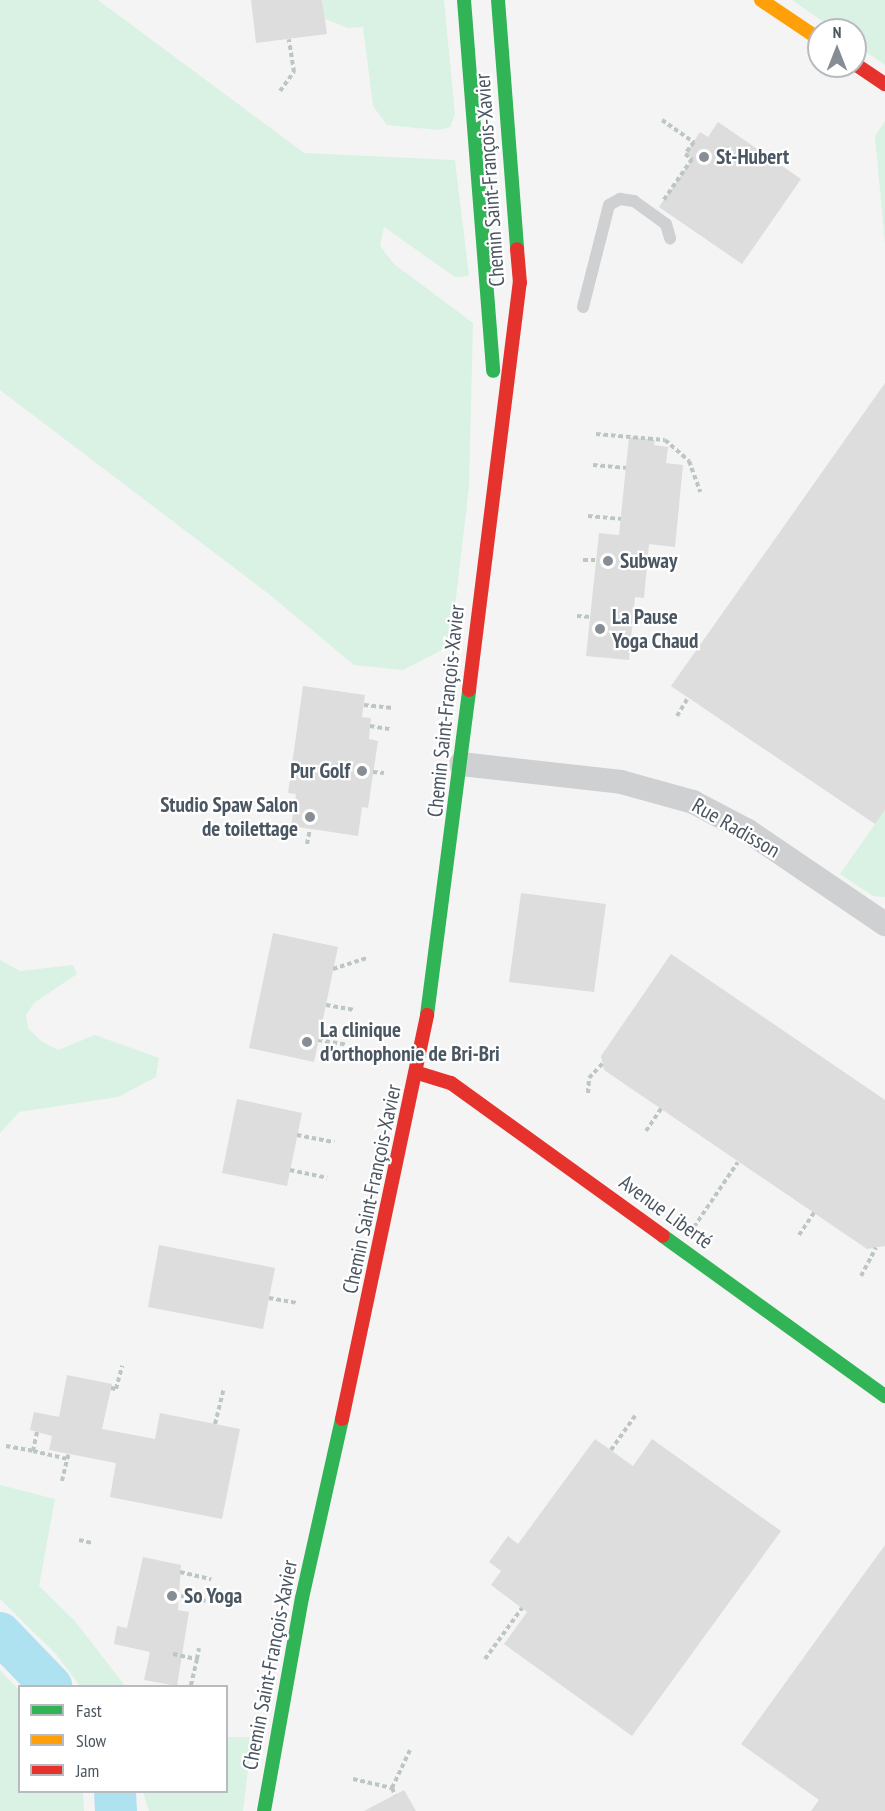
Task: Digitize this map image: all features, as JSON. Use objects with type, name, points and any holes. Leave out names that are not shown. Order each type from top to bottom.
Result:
[{"type":"street","name":"Chemin Saint-François-Xavier","points":[[464,0],[490,298],[494,463]]},
{"type":"street","name":"Chemin Saint-François-Xavier","points":[[264,1811],[302,1598],[418,1073],[461,764],[494,463],[520,265],[498,0]]},
{"type":"street","points":[[500,20],[517,0]]},
{"type":"street","points":[[761,0],[807,31]]},
{"type":"street","points":[[867,72],[885,84]]},
{"type":"street","name":"Rue Radisson","points":[[461,764],[621,782],[693,802],[748,831],[885,924]]},
{"type":"street","name":"Avenue Liberté","points":[[418,1073],[451,1083],[885,1396]]},
{"type":"lane","points":[[583,307],[609,205],[620,199],[634,201],[666,224],[670,238]]},
{"type":"path","points":[[280,91],[294,72],[290,39]]},
{"type":"path","points":[[659,207],[692,159],[685,154],[694,142],[662,120]]},
{"type":"path","points":[[596,434],[665,440],[689,461],[700,492]]},
{"type":"path","points":[[593,465],[626,468]]},
{"type":"path","points":[[588,516],[621,519]]},
{"type":"path","points":[[583,560],[596,560]]},
{"type":"path","points":[[578,616],[591,617]]},
{"type":"path","points":[[677,716],[688,698]]},
{"type":"path","points":[[364,705],[393,708]]},
{"type":"path","points":[[370,726],[390,729]]},
{"type":"path","points":[[373,772],[384,773]]},
{"type":"path","points":[[307,844],[310,829]]},
{"type":"path","points":[[333,969],[366,958]]},
{"type":"path","points":[[326,1005],[355,1010]]},
{"type":"path","points":[[318,1040],[348,1045]]},
{"type":"path","points":[[588,1093],[589,1078],[603,1063]]},
{"type":"path","points":[[646,1131],[661,1109]]},
{"type":"path","points":[[297,1135],[334,1142]]},
{"type":"path","points":[[689,1235],[738,1161]]},
{"type":"path","points":[[290,1170],[327,1178]]},
{"type":"path","points":[[799,1235],[814,1213]]},
{"type":"path","points":[[861,1276],[876,1248]]},
{"type":"path","points":[[269,1298],[297,1303]]},
{"type":"path","points":[[111,1388],[116,1389],[122,1366]]},
{"type":"path","points":[[215,1424],[224,1389]]},
{"type":"path","points":[[611,1450],[635,1416]]},
{"type":"path","points":[[33,1451],[37,1432]]},
{"type":"path","points":[[6,1446],[68,1456],[62,1481]]},
{"type":"path","points":[[79,1540],[92,1543]]},
{"type":"path","points":[[180,1572],[211,1579]]},
{"type":"path","points":[[181,1596],[206,1601]]},
{"type":"path","points":[[485,1659],[522,1608]]},
{"type":"path","points":[[191,1685],[199,1648]]},
{"type":"path","points":[[173,1654],[197,1659]]},
{"type":"path","points":[[395,1795],[392,1788],[410,1750]]},
{"type":"path","points":[[353,1779],[392,1788]]},
{"type":"green space","points":[[0,0],[98,0],[304,153],[455,160],[469,276],[455,277],[384,227],[380,246],[394,264],[473,323],[469,487],[451,640],[442,650],[403,670],[354,665],[270,595],[0,390]]},
{"type":"green space","points":[[322,0],[444,0],[455,115],[450,127],[439,130],[387,125],[373,106],[363,27],[348,28],[325,19]]},
{"type":"green space","points":[[792,0],[885,0],[885,65],[867,52],[867,18],[818,18]]},
{"type":"green space","points":[[885,121],[885,244],[875,136]]},
{"type":"green space","points":[[885,810],[885,897],[873,896],[840,874]]},
{"type":"green space","points":[[0,960],[20,971],[73,965],[77,974],[34,1003],[26,1015],[28,1028],[41,1041],[58,1050],[95,1035],[159,1058],[156,1077],[118,1097],[19,1112],[0,1133]]},
{"type":"green space","points":[[0,1485],[55,1499],[39,1586],[75,1621],[124,1685],[79,1685],[56,1654],[0,1599]]},
{"type":"green space","points":[[0,1670],[18,1689],[18,1793],[83,1793],[84,1811],[0,1811]]},
{"type":"green space","points":[[228,1737],[252,1737],[243,1811],[149,1811],[143,1793],[228,1793]]},
{"type":"building","points":[[251,0],[322,0],[327,34],[256,43]]},
{"type":"building","points":[[718,122],[801,179],[742,264],[659,207],[692,159],[685,154],[700,132],[708,137]]},
{"type":"building","points":[[885,383],[885,810],[875,824],[671,686]]},
{"type":"building","points":[[629,437],[655,440],[654,445],[668,447],[666,463],[683,465],[675,547],[649,544],[644,598],[635,597],[629,660],[586,656],[599,533],[619,535]]},
{"type":"building","points":[[303,686],[365,695],[362,717],[371,718],[369,739],[378,741],[368,808],[362,807],[358,836],[291,826],[296,794],[288,793]]},
{"type":"building","points":[[521,893],[606,904],[594,992],[509,982]]},
{"type":"building","points":[[273,933],[338,947],[314,1062],[249,1048]]},
{"type":"building","points":[[671,954],[885,1100],[885,1246],[867,1249],[604,1070],[601,1056]]},
{"type":"building","points":[[237,1099],[302,1113],[287,1186],[222,1173]]},
{"type":"building","points":[[159,1245],[275,1268],[263,1329],[148,1307]]},
{"type":"building","points":[[67,1375],[112,1384],[102,1429],[155,1439],[160,1413],[240,1429],[222,1519],[110,1497],[116,1463],[49,1450],[52,1436],[30,1430],[34,1412],[59,1417]]},
{"type":"building","points":[[595,1439],[633,1466],[652,1439],[781,1531],[632,1736],[504,1644],[527,1612],[491,1585],[501,1571],[489,1562],[508,1536],[518,1544]]},
{"type":"building","points":[[885,1545],[885,1811],[811,1811],[819,1800],[741,1744]]},
{"type":"building","points":[[143,1557],[181,1565],[178,1610],[189,1612],[177,1685],[144,1680],[150,1652],[114,1644],[117,1626],[127,1628]]},
{"type":"building","points":[[404,1790],[416,1811],[364,1811]]},
{"type":"waterway","points":[[0,1633],[50,1685]]},
{"type":"waterway","points":[[115,1793],[116,1811]]},
{"type":"traffic: fast","points":[[464,0],[493,371]]},
{"type":"traffic: fast","points":[[498,0],[517,249]]},
{"type":"traffic: fast","points":[[427,1015],[469,690]]},
{"type":"traffic: fast","points":[[663,1236],[885,1396]]},
{"type":"traffic: fast","points":[[264,1811],[302,1598],[342,1419]]},
{"type":"traffic: slow","points":[[761,0],[807,31]]},
{"type":"traffic: jam","points":[[867,72],[885,84]]},
{"type":"traffic: jam","points":[[469,690],[520,283],[517,249]]},
{"type":"traffic: jam","points":[[342,1419],[427,1015]]},
{"type":"traffic: jam","points":[[418,1073],[451,1083],[663,1236]]},
{"type":"place","name":"St-Hubert","points":[[704,157]]},
{"type":"place","name":"Subway","points":[[608,561]]},
{"type":"place","name":"La Pause Yoga Chaud","points":[[600,629]]},
{"type":"place","name":"Pur Golf","points":[[362,771]]},
{"type":"place","name":"Studio Spaw Salon de toilettage","points":[[310,817]]},
{"type":"place","name":"La clinique d'orthophonie de Bri-Bri","points":[[307,1042]]},
{"type":"place","name":"So Yoga","points":[[172,1596]]}]
